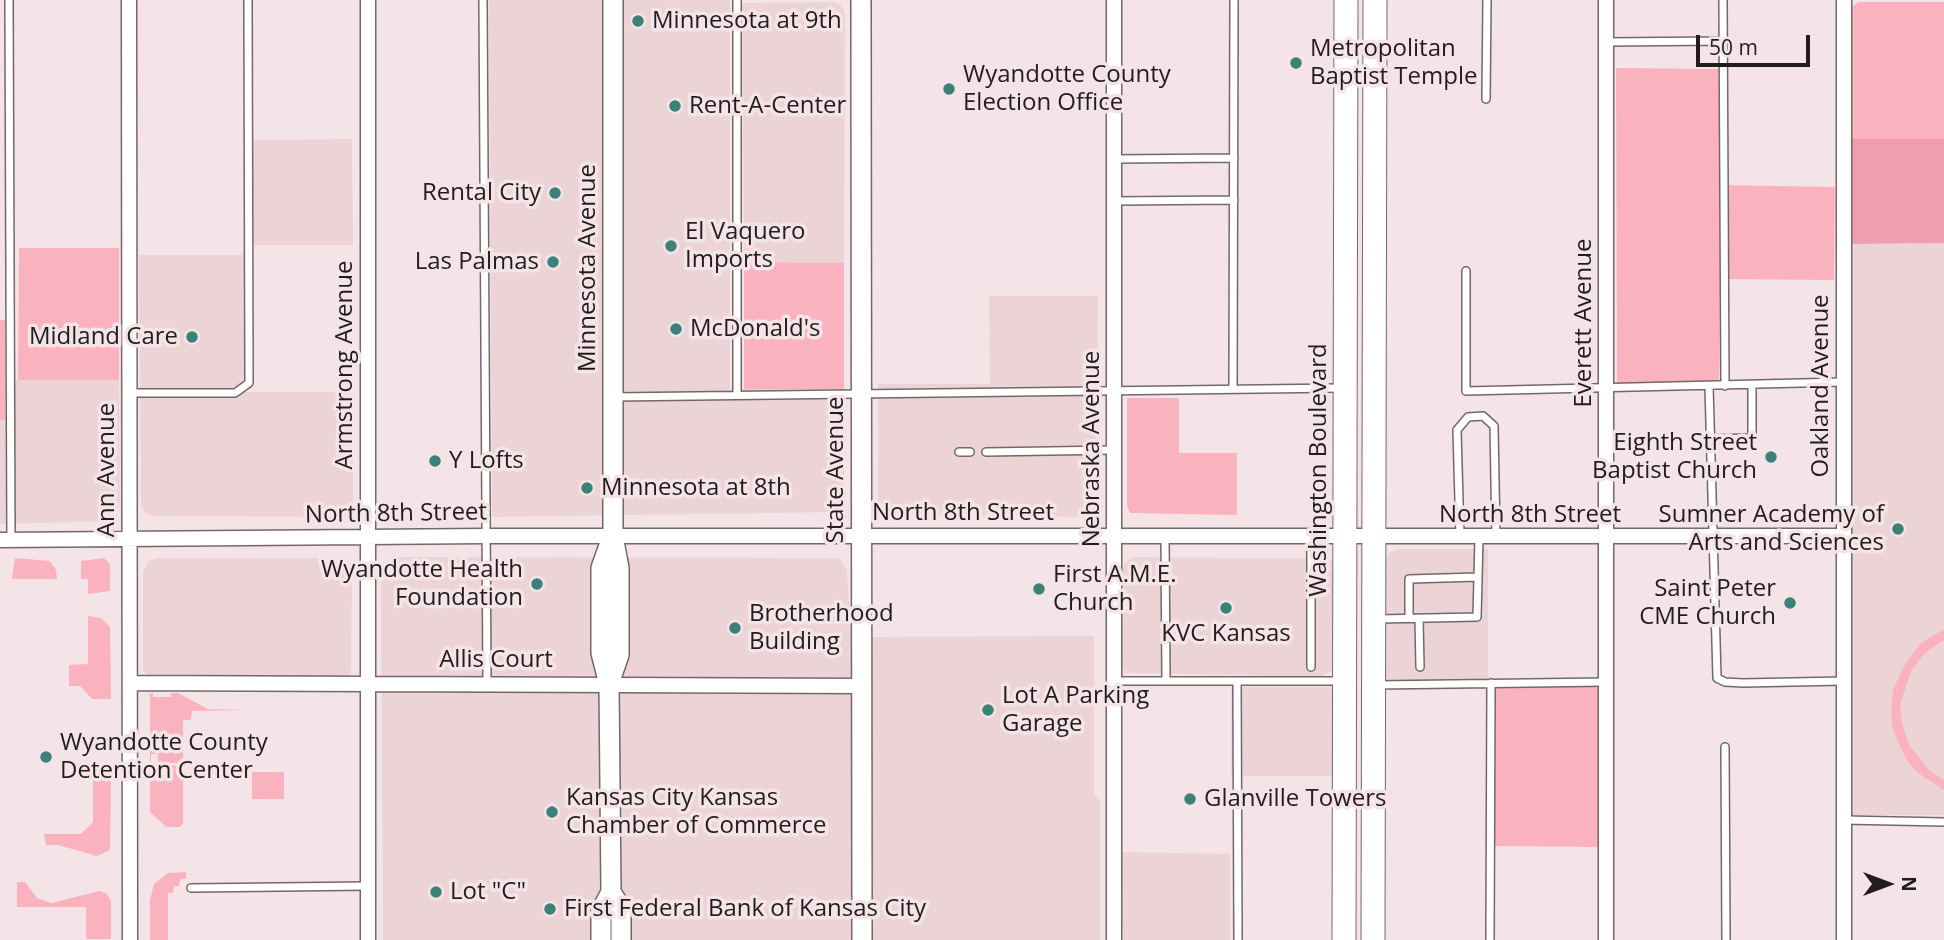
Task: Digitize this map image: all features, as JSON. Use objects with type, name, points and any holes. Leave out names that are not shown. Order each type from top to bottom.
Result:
[{"type":"main road","name":"Minnesota Avenue","points":[[601,940],[601,911],[611,892],[609,684],[619,655],[619,568],[613,536],[613,0]]},
{"type":"main road","name":"State Avenue","points":[[861,0],[862,940]]},
{"type":"main road","name":"Washington Boulevard","points":[[1344,940],[1346,0]]},
{"type":"main road","points":[[1373,940],[1375,0]]},
{"type":"main road","name":"Minnesota Avenue","points":[[611,892],[621,908],[621,940]]},
{"type":"street","name":"Ann Avenue","points":[[129,0],[130,940]]},
{"type":"street","name":"Armstrong Avenue","points":[[368,0],[368,940]]},
{"type":"street","name":"Nebraska Avenue","points":[[1114,0],[1114,940]]},
{"type":"street","name":"Everett Avenue","points":[[1606,0],[1606,940]]},
{"type":"street","name":"Oakland Avenue","points":[[1843,0],[1844,940]]},
{"type":"street","name":"North 8th Street","points":[[6,540],[485,536],[1843,536]]},
{"type":"street","name":"Allis Court","points":[[130,683],[861,686]]},
{"type":"lane","points":[[6,540],[9,0]]},
{"type":"lane","points":[[129,393],[235,393],[249,383],[248,0]]},
{"type":"lane","points":[[483,0],[487,683]]},
{"type":"lane","points":[[737,0],[737,395]]},
{"type":"lane","points":[[1233,389],[1234,0]]},
{"type":"lane","points":[[1486,99],[1487,0]]},
{"type":"lane","points":[[1723,0],[1725,386]]},
{"type":"lane","points":[[1606,42],[1723,41]]},
{"type":"lane","points":[[1114,159],[1234,158]]},
{"type":"lane","points":[[1115,201],[1234,200]]},
{"type":"lane","points":[[1465,271],[1466,391],[1844,382]]},
{"type":"lane","points":[[1710,439],[1752,438],[1752,385]]},
{"type":"lane","points":[[1709,386],[1717,678],[1725,682],[1743,683],[1843,681]]},
{"type":"lane","points":[[613,397],[1345,388]]},
{"type":"lane","points":[[1460,538],[1457,430],[1468,417],[1483,416],[1494,426],[1496,538]]},
{"type":"lane","points":[[986,452],[1115,450]]},
{"type":"lane","points":[[959,452],[970,452]]},
{"type":"lane","points":[[1166,536],[1166,681]]},
{"type":"lane","points":[[1311,538],[1311,667]]},
{"type":"lane","points":[[1373,619],[1419,618],[1432,614],[1477,617],[1479,538]]},
{"type":"lane","points":[[1409,618],[1409,579],[1478,577]]},
{"type":"lane","points":[[1432,578],[1432,590]]},
{"type":"lane","points":[[1450,578],[1450,589]]},
{"type":"lane","points":[[1419,618],[1420,667]]},
{"type":"lane","points":[[1115,681],[1344,681]]},
{"type":"lane","points":[[1237,681],[1238,940]]},
{"type":"lane","points":[[1373,685],[1606,682]]},
{"type":"lane","points":[[1490,940],[1491,683]]},
{"type":"lane","points":[[1725,747],[1726,940]]},
{"type":"lane","points":[[1844,820],[1944,821]]},
{"type":"lane","points":[[191,888],[369,886]]},
{"type":"shaded area","points":[[489,0],[730,0],[730,389],[844,389],[845,504],[840,512],[492,517]]},
{"type":"shaded area","points":[[834,2],[841,6],[845,14],[844,263],[744,262],[742,3]]},
{"type":"shaded area","points":[[1858,2],[1944,2],[1944,139],[1852,139],[1852,7]]},
{"type":"shaded area","points":[[1616,68],[1720,69],[1720,185],[1835,187],[1834,280],[1720,279],[1719,384],[1617,385]]},
{"type":"shaded area","points":[[352,139],[353,245],[253,245],[253,140]]},
{"type":"shaded area","points":[[1852,139],[1944,139],[1944,243],[1852,244]]},
{"type":"shaded area","name":"Sumner Academy of Arts and Sciences","points":[[1944,243],[1944,815],[1852,815],[1852,244]]},
{"type":"shaded area","points":[[19,248],[119,248],[119,380],[18,380]]},
{"type":"shaded area","points":[[139,255],[244,255],[246,392],[353,392],[353,503],[350,512],[339,517],[152,516],[145,513],[141,506]]},
{"type":"shaded area","points":[[744,262],[844,263],[844,389],[744,389]]},
{"type":"shaded area","points":[[989,296],[1098,296],[1096,509],[1085,517],[885,515],[878,503],[878,384],[990,384]]},
{"type":"shaded area","points":[[0,320],[5,320],[5,419],[0,420]]},
{"type":"shaded area","points":[[5,380],[119,380],[120,502],[115,521],[0,524],[0,420],[5,418]]},
{"type":"shaded area","points":[[1127,398],[1179,398],[1179,453],[1237,453],[1237,515],[1130,513],[1127,506]]},
{"type":"shaded area","points":[[1399,549],[1488,549],[1488,688],[1383,687],[1385,560],[1390,552]]},
{"type":"shaded area","points":[[399,557],[839,558],[847,570],[851,637],[1094,636],[1094,794],[1100,800],[1100,940],[383,940],[381,570],[387,561]]},
{"type":"shaded area","points":[[1136,557],[1330,559],[1335,563],[1334,669],[1322,677],[1125,673],[1122,667],[1123,567],[1128,560]]},
{"type":"shaded area","points":[[15,558],[50,561],[56,570],[57,579],[12,579]]},
{"type":"shaded area","points":[[104,558],[110,564],[110,591],[88,594],[88,579],[81,579],[81,561]]},
{"type":"shaded area","points":[[158,558],[339,558],[348,561],[352,570],[351,674],[344,677],[147,675],[143,670],[143,572],[149,561]]},
{"type":"shaded area","points":[[88,616],[101,618],[110,627],[111,699],[92,699],[80,686],[69,686],[69,665],[88,664]]},
{"type":"shaded area","points":[[1944,629],[1944,640],[1925,653],[1912,669],[1900,704],[1902,724],[1909,745],[1929,770],[1944,780],[1944,790],[1917,772],[1906,759],[1893,730],[1891,714],[1893,690],[1905,664],[1920,644]]},
{"type":"shaded area","points":[[1598,686],[1598,847],[1493,846],[1493,687]]},
{"type":"shaded area","points":[[1231,687],[1336,687],[1336,776],[1231,776]]},
{"type":"shaded area","points":[[153,693],[153,697],[171,697],[171,693],[178,693],[208,709],[245,710],[192,711],[191,720],[183,720],[183,763],[158,763],[158,754],[151,754],[151,768],[174,765],[183,772],[183,823],[180,827],[166,827],[150,812],[150,694]]},
{"type":"shaded area","points":[[252,772],[284,772],[284,799],[252,799]]},
{"type":"shaded area","points":[[93,775],[111,778],[110,850],[97,856],[58,845],[46,845],[44,834],[81,834],[93,822]]},
{"type":"shaded area","points":[[1122,852],[1230,854],[1230,940],[1123,940]]},
{"type":"shaded area","points":[[186,872],[186,879],[180,879],[179,886],[174,886],[173,893],[168,893],[168,940],[150,940],[150,900],[154,884],[168,873]]},
{"type":"shaded area","points":[[17,882],[25,882],[37,898],[51,903],[99,891],[106,893],[111,901],[111,939],[86,939],[86,907],[17,907]]},
{"type":"place","name":"Minnesota at 9th","points":[[638,21]]},
{"type":"place","name":"Metropolitan Baptist Temple","points":[[1296,63]]},
{"type":"place","name":"Wyandotte County Election Office","points":[[949,89]]},
{"type":"place","name":"Rent-A-Center","points":[[675,106]]},
{"type":"place","name":"Rental City","points":[[555,193]]},
{"type":"place","name":"El Vaquero Imports","points":[[671,246]]},
{"type":"place","name":"Las Palmas","points":[[553,262]]},
{"type":"place","name":"McDonald's","points":[[676,329]]},
{"type":"place","name":"Midland Care","points":[[192,337]]},
{"type":"place","name":"Eighth Street Baptist Church","points":[[1771,457]]},
{"type":"place","name":"Y Lofts","points":[[435,461]]},
{"type":"place","name":"Minnesota at 8th","points":[[587,488]]},
{"type":"place","name":"Sumner Academy of Arts and Sciences","points":[[1898,529]]},
{"type":"place","name":"Wyandotte Health Foundation","points":[[537,584]]},
{"type":"place","name":"First A.M.E. Church","points":[[1039,589]]},
{"type":"place","name":"Saint Peter CME Church","points":[[1790,603]]},
{"type":"place","name":"KVC Kansas","points":[[1226,608]]},
{"type":"place","name":"Brotherhood Building","points":[[735,628]]},
{"type":"place","name":"Lot A Parking Garage","points":[[988,710]]},
{"type":"place","name":"Wyandotte County Detention Center","points":[[46,757]]},
{"type":"place","name":"Glanville Towers","points":[[1190,799]]},
{"type":"place","name":"Kansas City Kansas Chamber of Commerce","points":[[552,812]]},
{"type":"place","name":"Lot \"C\"","points":[[436,892]]},
{"type":"place","name":"First Federal Bank of Kansas City","points":[[550,909]]}]
